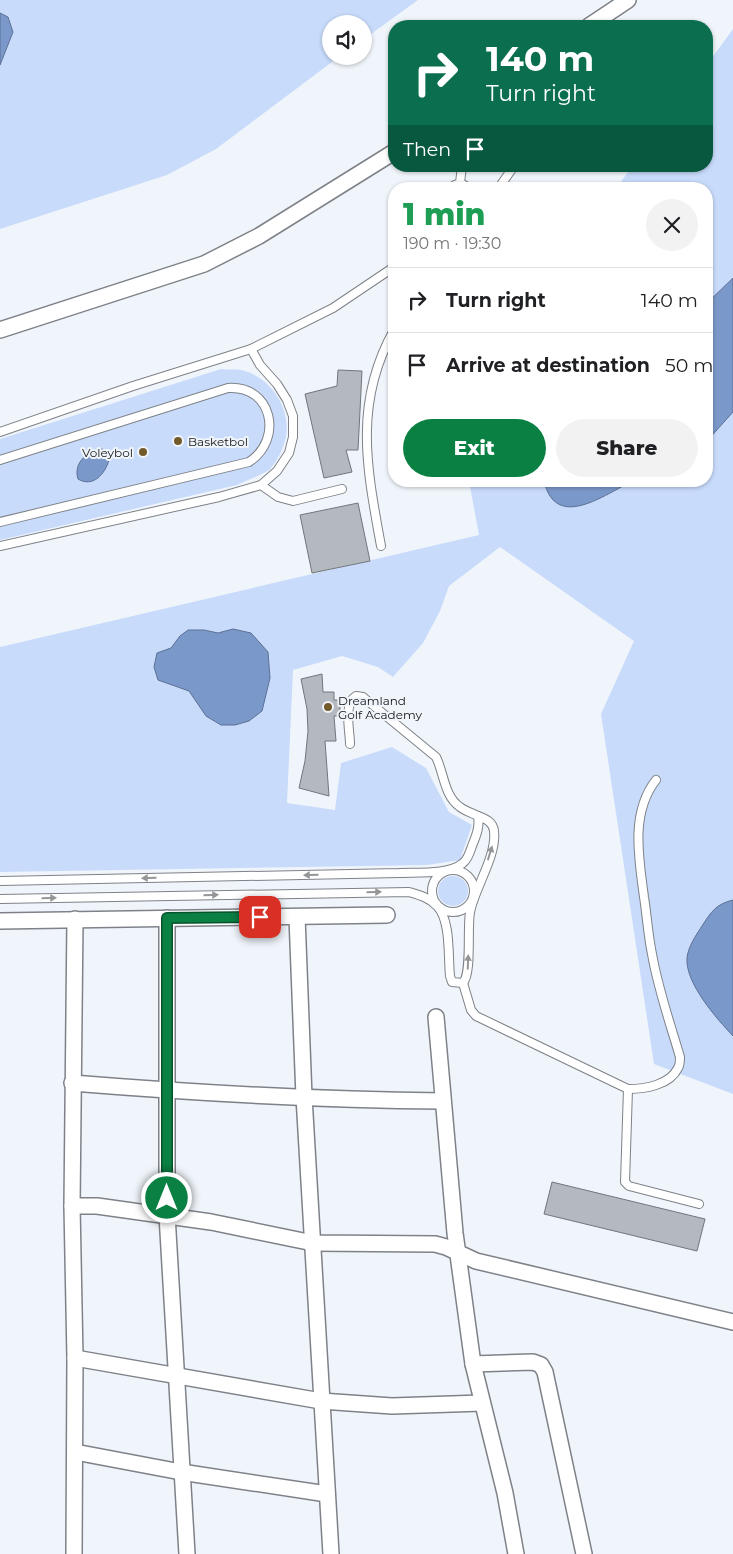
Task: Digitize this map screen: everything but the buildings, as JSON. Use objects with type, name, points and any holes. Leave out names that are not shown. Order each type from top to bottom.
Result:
[{"type":"street","points":[[599,20],[628,0]]},
{"type":"street","points":[[0,330],[204,264],[258,236],[388,156]]},
{"type":"street","points":[[0,921],[387,915]]},
{"type":"street","points":[[297,917],[304,1097],[331,1554]]},
{"type":"street","points":[[167,918],[167,1215],[181,1472],[188,1554]]},
{"type":"street","points":[[74,1554],[75,1358],[72,1083],[75,919]]},
{"type":"street","points":[[436,1017],[458,1253],[473,1364],[505,1494],[516,1554]]},
{"type":"street","points":[[72,1083],[166,1091],[443,1101]]},
{"type":"street","points":[[72,1206],[97,1206],[167,1215],[236,1226],[313,1243],[435,1244],[446,1246],[476,1260],[733,1322]]},
{"type":"street","points":[[75,1358],[321,1401],[392,1406],[482,1403]]},
{"type":"street","points":[[473,1364],[533,1362],[541,1364],[545,1372],[584,1554]]},
{"type":"street","points":[[75,1452],[181,1472],[327,1494]]},
{"type":"lane","points":[[0,432],[133,386],[251,349],[333,308],[388,271]]},
{"type":"lane","points":[[381,546],[366,447],[367,410],[380,357],[388,342]]},
{"type":"lane","points":[[0,546],[219,497],[261,484],[278,472],[289,453],[293,437],[292,416],[287,400],[251,349]]},
{"type":"lane","points":[[0,460],[228,388],[237,387],[257,396],[270,416],[270,429],[264,449],[249,462],[0,522]]},
{"type":"lane","points":[[261,484],[278,497],[293,501],[342,489]]},
{"type":"lane","points":[[0,899],[398,892],[427,898],[443,910],[457,912],[464,909],[473,898],[490,857],[494,840],[492,825],[488,820],[460,807],[452,800],[447,790],[442,768],[436,757],[363,697],[356,696],[351,699],[349,706],[350,744]]},
{"type":"lane","points":[[0,881],[399,873],[451,870],[464,873],[473,884],[469,924],[468,968],[463,984],[471,1010],[476,1016],[628,1089],[640,1089],[670,1080],[679,1068],[680,1056],[652,954],[638,855],[638,833],[641,813],[649,789],[656,780]]},
{"type":"lane","points":[[463,984],[452,982],[446,926],[443,915],[432,894],[434,881],[444,872],[464,862],[468,857],[478,832],[478,816]]},
{"type":"lane","points":[[628,1089],[625,1182],[629,1186],[698,1204]]},
{"type":"shaded area","points":[[0,0],[418,0],[372,33],[372,15],[322,15],[322,65],[328,65],[216,149],[167,175],[0,229]]},
{"type":"shaded area","points":[[0,13],[8,17],[13,32],[0,65]]},
{"type":"shaded area","points":[[733,29],[733,1094],[654,1064],[601,714],[634,641],[500,547],[449,586],[440,611],[423,643],[393,677],[378,667],[342,656],[293,670],[287,803],[335,810],[341,763],[392,747],[426,768],[449,812],[472,825],[460,860],[427,865],[0,872],[0,647],[479,535],[470,487],[713,487],[713,182],[621,182],[628,172],[713,172],[713,56]]},
{"type":"shaded area","points":[[733,278],[733,412],[713,434],[713,297]]},
{"type":"shaded area","points":[[221,369],[241,370],[253,374],[272,389],[279,400],[287,423],[286,435],[283,447],[269,470],[237,485],[0,540],[0,439]]},
{"type":"shaded area","points":[[102,449],[106,451],[109,460],[101,475],[89,482],[78,479],[79,463],[82,459],[91,452]]},
{"type":"shaded area","points":[[546,487],[621,487],[596,500],[570,507],[559,504],[550,496]]},
{"type":"shaded area","points":[[233,629],[251,633],[268,652],[270,678],[262,711],[249,721],[235,725],[221,725],[206,716],[189,691],[158,680],[154,667],[157,653],[171,648],[180,636],[188,630],[204,630],[218,633]]},
{"type":"shaded area","points":[[453,876],[464,880],[468,891],[464,902],[453,906],[442,902],[438,891],[442,880]]},
{"type":"shaded area","points":[[733,900],[733,1036],[696,989],[688,968],[687,958],[693,941],[711,913],[718,906]]},
{"type":"place","name":"Basketbol","points":[[178,441]]},
{"type":"place","name":"Voleybol","points":[[143,452]]},
{"type":"place","name":"Dreamland Golf Academy","points":[[328,707]]},
{"type":"route","points":[[167,1198],[167,918],[260,917]]}]
